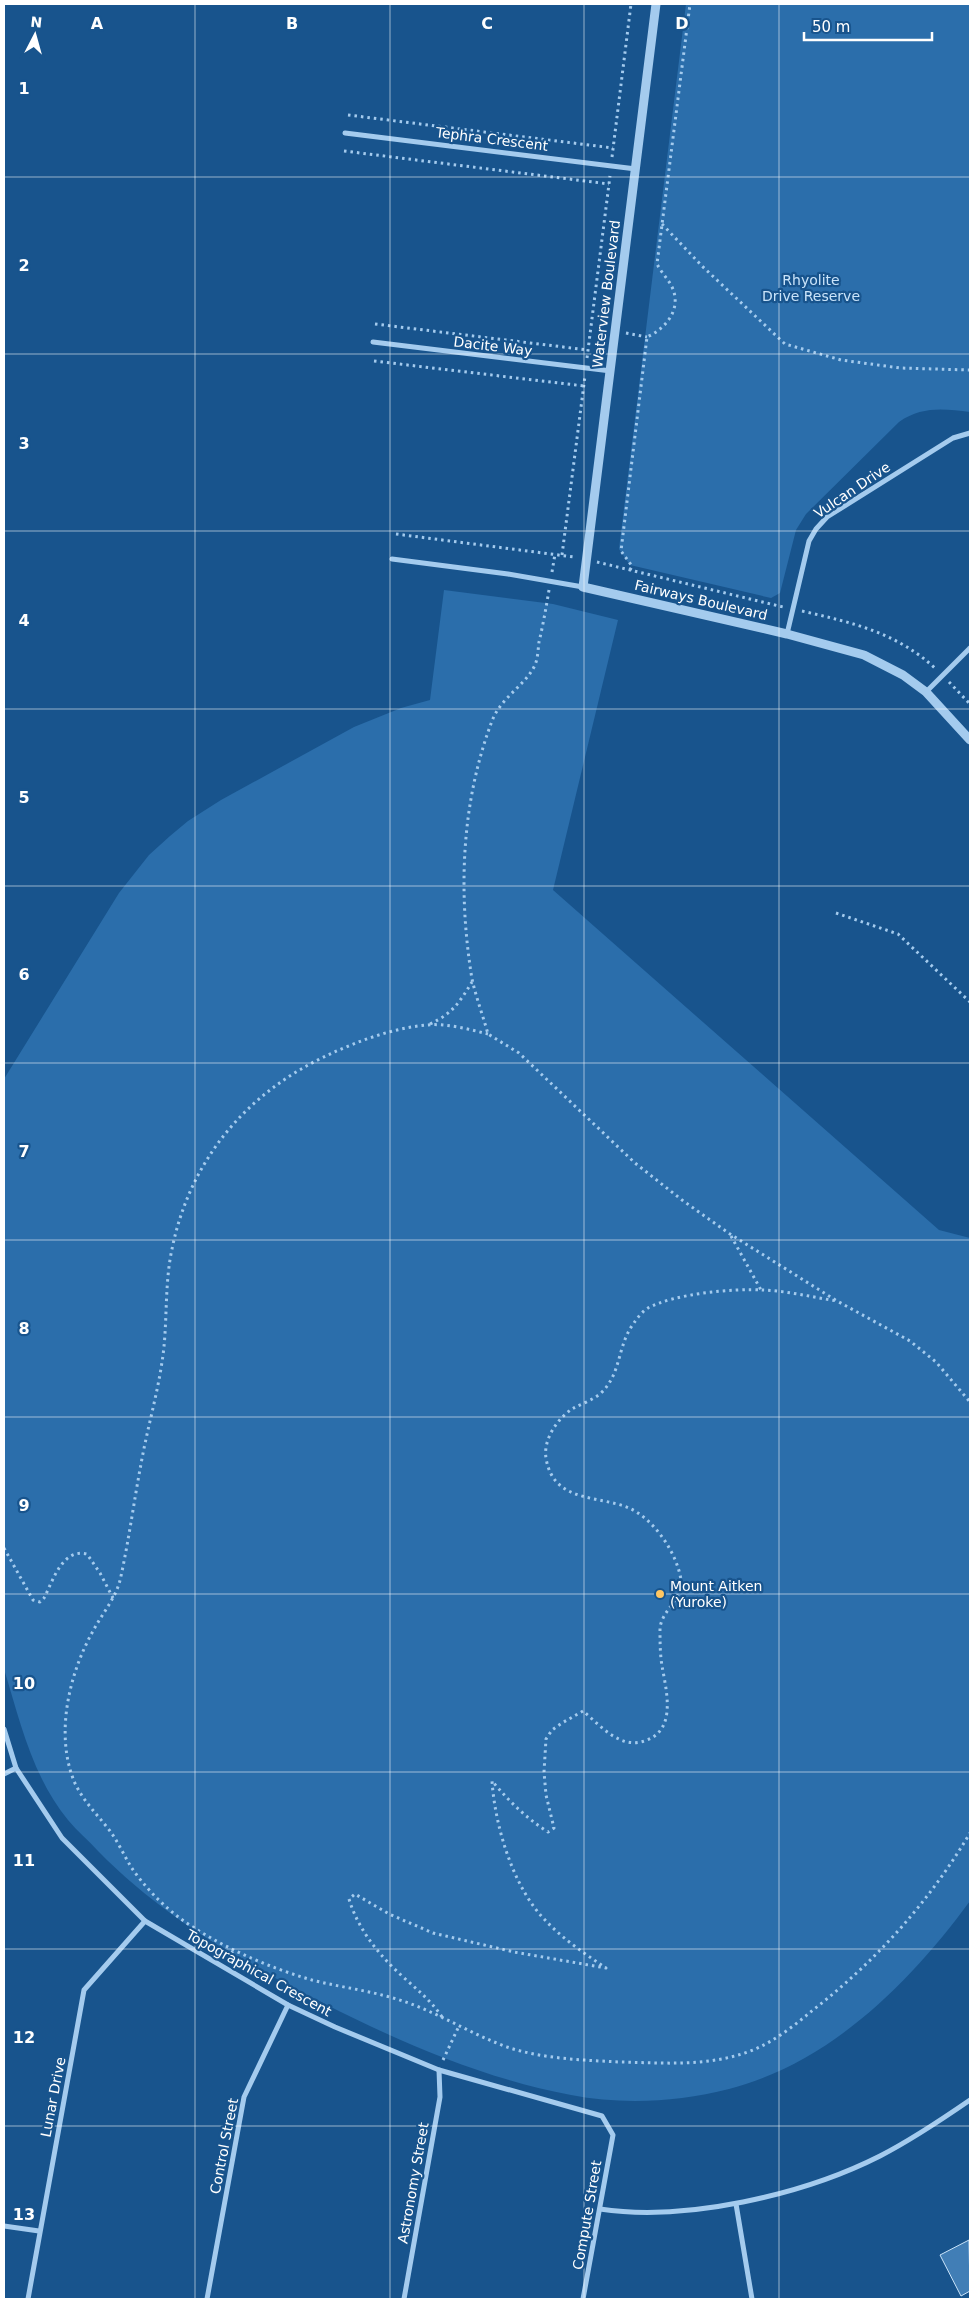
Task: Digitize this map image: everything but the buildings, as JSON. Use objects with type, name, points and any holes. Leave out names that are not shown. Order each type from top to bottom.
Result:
[{"type":"street","name":"Waterview Boulevard","points":[[584,588],[656,4]]},
{"type":"street","name":"Tephra Crescent","points":[[345,133],[636,169]]},
{"type":"street","name":"Dacite Way","points":[[373,342],[610,371]]},
{"type":"street","name":"Vulcan Drive","points":[[787,634],[809,541],[816,529],[827,517],[953,438],[970,433]]},
{"type":"street","name":"Fairways Boulevard","points":[[392,559],[508,574],[584,588],[841,648],[883,662],[926,692],[970,740]]},
{"type":"street","points":[[926,692],[970,648]]},
{"type":"street","name":"Topographical Crescent","points":[[4,1729],[16,1768],[62,1838],[145,1921],[288,2005],[335,2027],[439,2070],[602,2116],[613,2135]]},
{"type":"street","points":[[4,1774],[16,1768]]},
{"type":"street","name":"Lunar Drive","points":[[28,2299],[84,1990],[145,1921]]},
{"type":"street","name":"Control Street","points":[[207,2299],[244,2097],[288,2005]]},
{"type":"street","name":"Astronomy Street","points":[[404,2299],[440,2097],[439,2070]]},
{"type":"street","points":[[600,2209],[627,2213],[656,2213],[736,2204],[828,2177],[879,2156],[935,2124],[970,2100]]},
{"type":"street","name":"Compute Street","points":[[582,2299],[613,2135]]},
{"type":"street","points":[[736,2204],[752,2299]]},
{"type":"street","points":[[4,2226],[39,2231]]},
{"type":"path","points":[[562,555],[631,4]]},
{"type":"path","points":[[615,332],[648,336],[660,331],[673,311],[675,296],[657,264],[690,4]]},
{"type":"path","points":[[348,115],[613,148]]},
{"type":"path","points":[[344,151],[609,184]]},
{"type":"path","points":[[662,223],[702,266],[785,344],[841,360],[900,368],[970,370]]},
{"type":"path","points":[[375,324],[588,350]]},
{"type":"path","points":[[630,570],[632,566],[621,551],[648,336]]},
{"type":"path","points":[[374,361],[584,386]]},
{"type":"path","points":[[396,534],[562,555],[587,560]]},
{"type":"path","points":[[488,1034],[473,981],[464,910],[465,838],[473,788],[492,720],[504,699],[526,678],[535,664],[546,606]]},
{"type":"path","points":[[836,913],[898,934],[970,1002]]},
{"type":"path","points":[[473,981],[458,1006],[445,1016],[429,1024],[384,1034],[315,1061],[262,1096],[224,1134],[193,1182],[172,1247],[162,1364],[142,1459],[120,1584],[113,1599],[94,1628],[76,1670],[66,1715],[68,1757],[78,1789],[87,1804],[113,1835],[132,1868],[144,1884],[177,1916],[199,1931],[280,1970],[316,1981],[399,1999],[506,2046],[529,2053],[588,2060],[675,2064],[714,2061],[759,2048],[793,2026],[829,1998],[894,1936],[925,1901],[948,1869],[970,1833]]},
{"type":"path","points":[[429,1024],[488,1034],[519,1053],[635,1163],[682,1200],[730,1234],[837,1301],[910,1341],[936,1362],[970,1402]]},
{"type":"path","points":[[730,1234],[761,1290]]},
{"type":"path","points":[[442,2017],[432,2002],[389,1964],[370,1941],[356,1917],[349,1899],[355,1894],[413,1926],[459,1940],[606,1968],[574,1946],[545,1921],[530,1899],[509,1859],[498,1825],[492,1781],[530,1821],[548,1832],[554,1828],[546,1795],[544,1772],[546,1739],[552,1730],[583,1711],[611,1736],[625,1742],[640,1743],[650,1739],[659,1732],[665,1720],[667,1687],[660,1648],[660,1626],[665,1612],[678,1596],[681,1582],[676,1563],[668,1546],[645,1518],[629,1508],[583,1498],[562,1487],[548,1465],[546,1449],[549,1438],[564,1416],[599,1395],[608,1386],[616,1370],[624,1336],[646,1308],[695,1295],[761,1290],[837,1301]]},
{"type":"path","points":[[4,1548],[33,1600],[40,1602],[44,1598],[64,1560],[72,1554],[79,1552],[87,1554],[113,1599]]},
{"type":"path","points":[[439,2070],[459,2026]]},
{"type":"green space","name":"Rhyolite Drive Reserve","points":[[686,4],[970,4],[970,412],[925,411],[916,413],[899,422],[806,514],[796,530],[780,593],[771,598],[630,565],[619,549]]},
{"type":"green space","points":[[444,590],[553,604],[618,620],[553,890],[939,1230],[970,1238],[970,1901],[947,1932],[894,1990],[834,2040],[801,2060],[766,2077],[729,2089],[690,2097],[650,2101],[610,2100],[571,2095],[507,2080],[414,2046],[354,2018],[263,1972],[205,1937],[177,1918],[123,1875],[68,1820],[45,1785],[36,1767],[28,1748],[4,1669],[4,1079],[119,893],[149,855],[170,836],[188,821],[221,800],[354,727],[401,708],[430,700]]},
{"type":"place","name":"Mount Aitken (Yuroke)","points":[[660,1594]]}]
